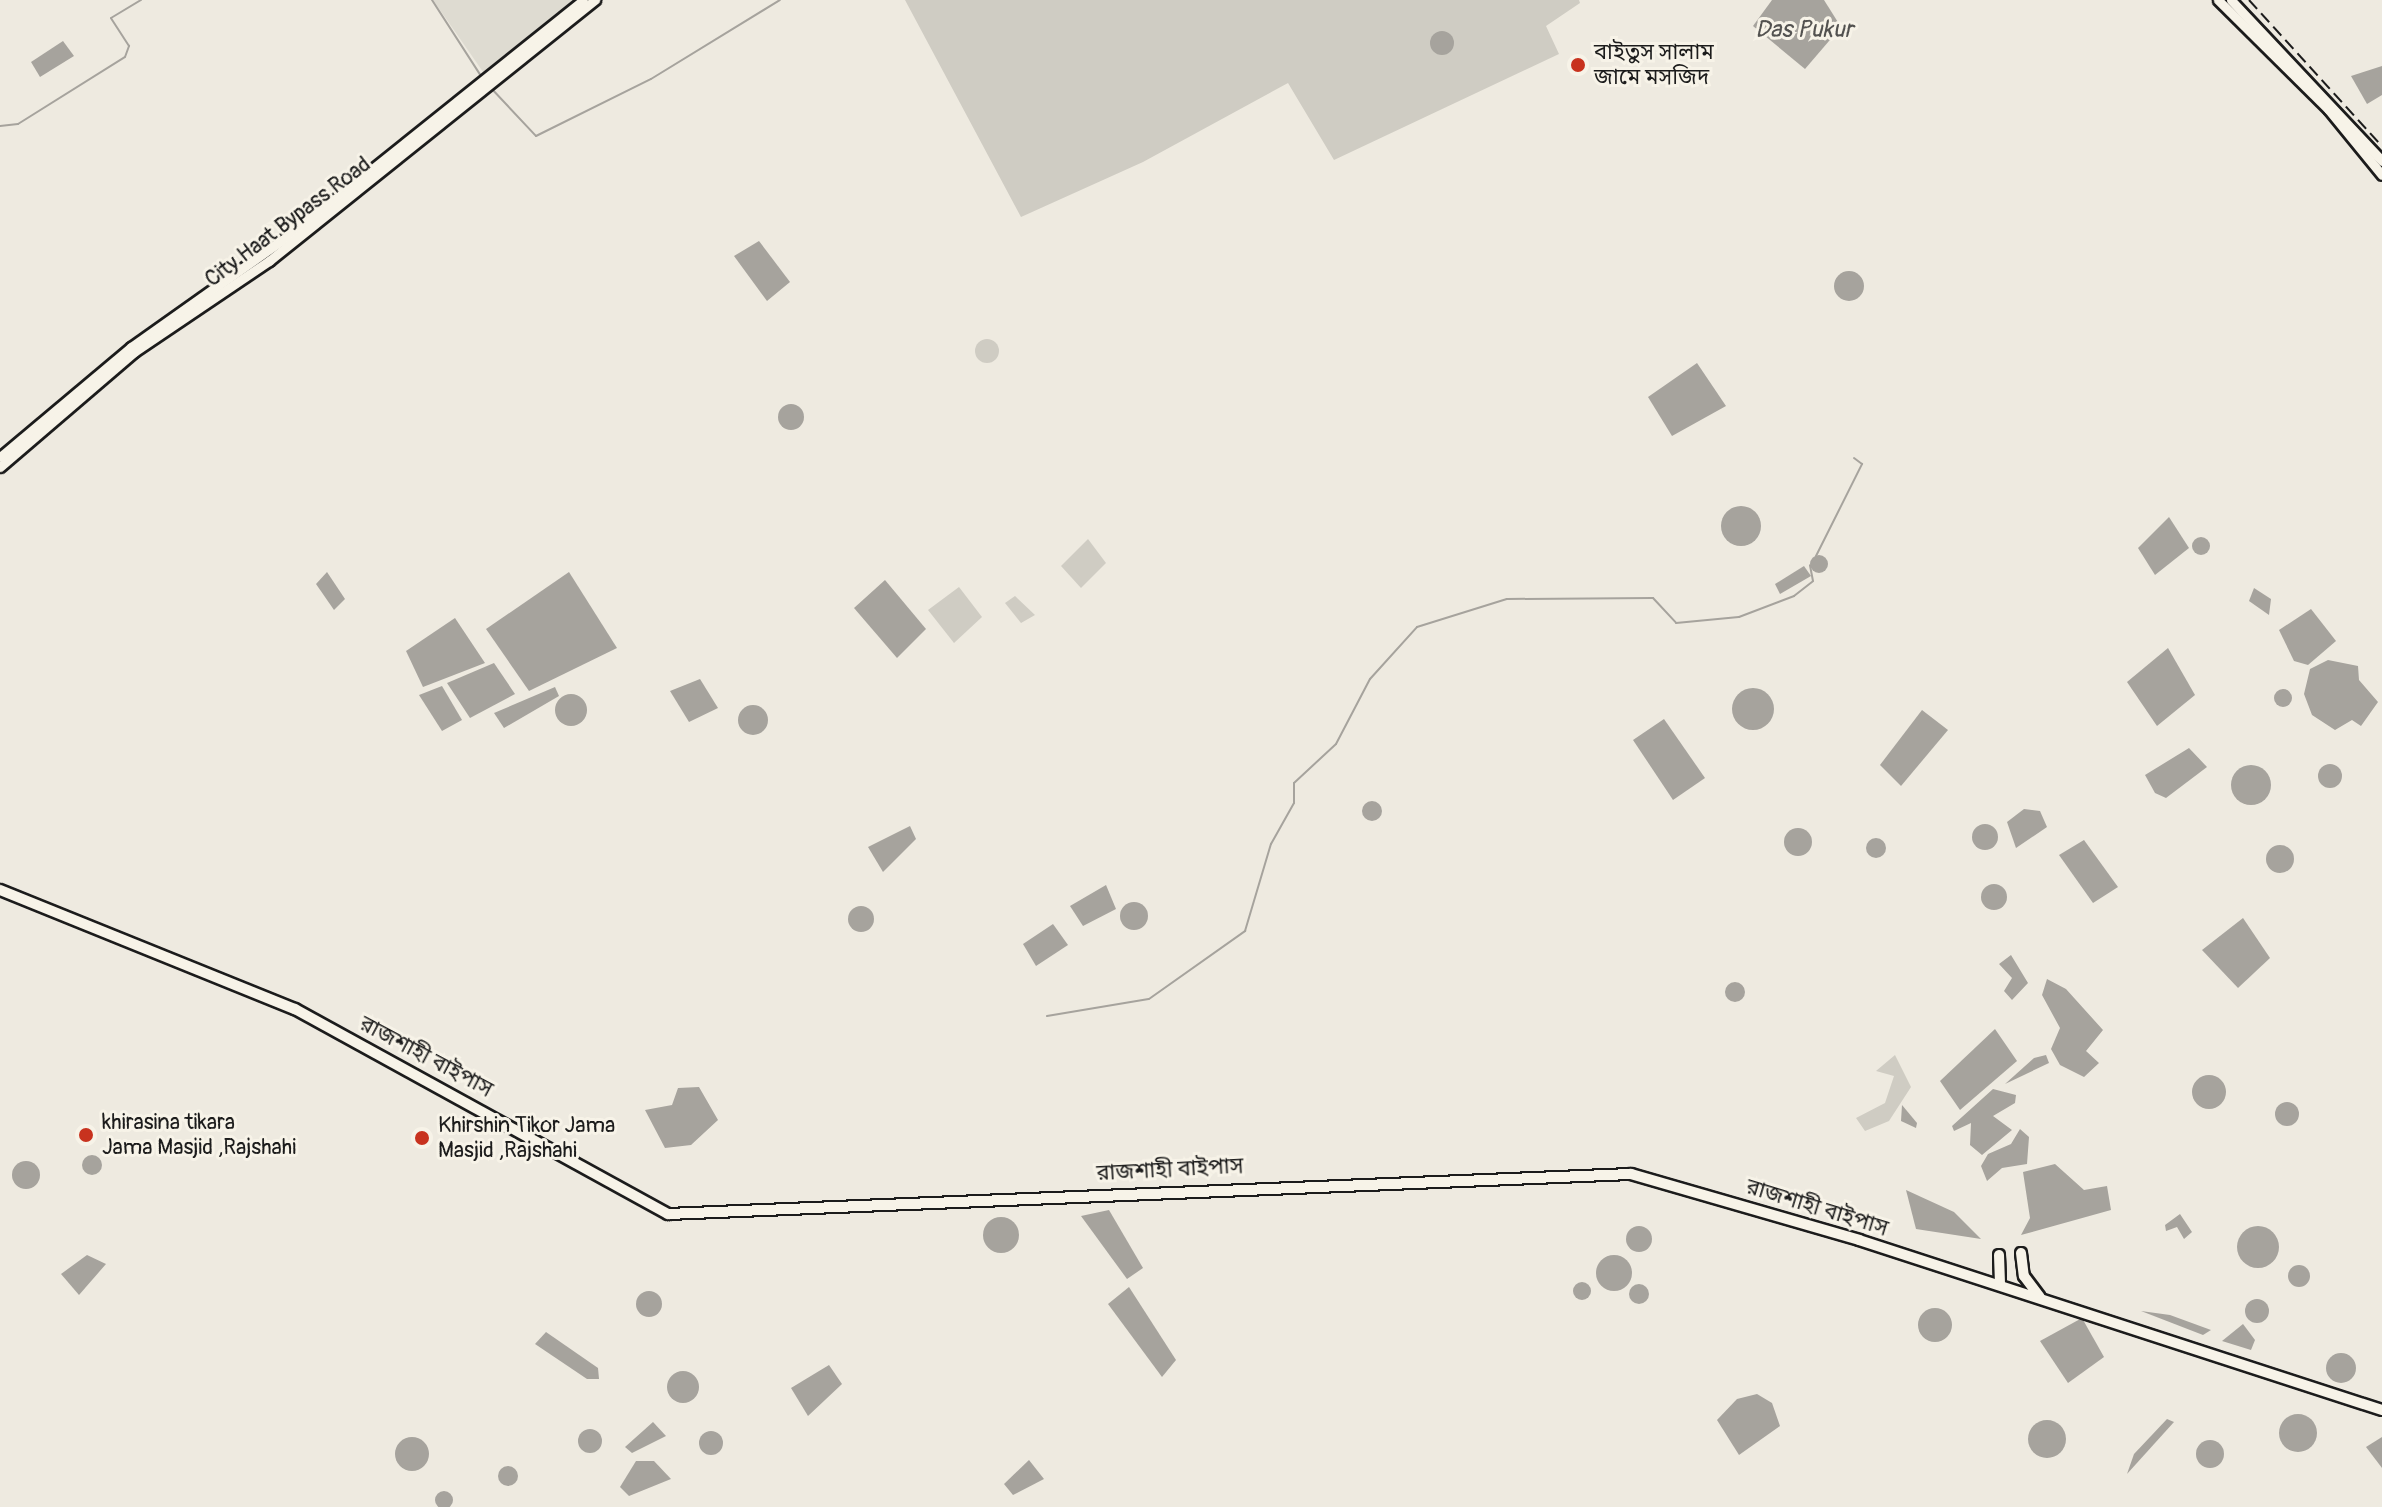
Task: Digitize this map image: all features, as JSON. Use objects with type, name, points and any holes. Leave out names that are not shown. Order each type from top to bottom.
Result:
[{"type":"highway","name":"রাজশাহী বাইপাস","points":[[0,890],[295,1009],[668,1214],[1596,1172],[1652,1179],[2000,1285],[2382,1410]]},
{"type":"highway","points":[[2021,1253],[2026,1281],[2044,1300]]},
{"type":"highway","points":[[1999,1255],[2000,1285]]},
{"type":"main road","name":"City Haat Bypass Road","points":[[0,457],[131,347],[295,231],[583,0]]},
{"type":"main road","name":"City Haat Bypass Road","points":[[0,467],[134,352],[281,253],[595,0]]},
{"type":"main road","points":[[2218,0],[2328,109],[2382,175]]},
{"type":"main road","points":[[2231,0],[2382,161]]},
{"type":"shaded area","points":[[433,0],[583,0],[488,79]]},
{"type":"shaded area","points":[[905,0],[1579,0],[1580,3],[1546,26],[1559,54],[1334,160],[1288,83],[1143,162],[1021,217]]},
{"type":"shaded area","points":[[987,339],[996,342],[999,351],[996,360],[987,363],[978,360],[975,351],[978,342]]},
{"type":"shaded area","points":[[1088,539],[1106,563],[1081,588],[1061,566]]},
{"type":"shaded area","points":[[959,587],[982,617],[954,643],[928,610]]},
{"type":"shaded area","points":[[1015,596],[1035,615],[1021,623],[1005,603]]},
{"type":"shaded area","points":[[1895,1055],[1911,1087],[1889,1121],[1865,1131],[1856,1118],[1885,1103],[1894,1076],[1876,1071]]},
{"type":"water","name":"Das Pukur","points":[[1772,0],[1824,0],[1841,27],[1805,69],[1753,26]]},
{"type":"water","points":[[1442,31],[1451,34],[1454,43],[1451,52],[1442,55],[1433,52],[1430,43],[1433,34]]},
{"type":"water","points":[[63,41],[74,56],[40,77],[31,62]]},
{"type":"water","points":[[2382,66],[2382,95],[2367,104],[2351,76]]},
{"type":"water","points":[[759,241],[790,282],[767,301],[734,256]]},
{"type":"water","points":[[1849,271],[1860,275],[1864,286],[1860,297],[1849,301],[1838,297],[1834,286],[1838,275]]},
{"type":"water","points":[[1697,363],[1726,406],[1672,436],[1648,397]]},
{"type":"water","points":[[791,404],[800,408],[804,417],[800,426],[791,430],[782,426],[778,417],[782,408]]},
{"type":"water","points":[[1741,506],[1755,512],[1761,526],[1755,540],[1741,546],[1727,540],[1721,526],[1727,512]]},
{"type":"water","points":[[2169,517],[2189,548],[2155,575],[2138,548]]},
{"type":"water","points":[[2197,537],[2205,537],[2210,546],[2208,553],[2197,555],[2192,550],[2192,542]]},
{"type":"water","points":[[1815,555],[1823,555],[1828,564],[1826,571],[1815,573],[1810,568],[1810,560]]},
{"type":"water","points":[[1804,566],[1811,576],[1780,594],[1775,584]]},
{"type":"water","points":[[327,572],[345,599],[334,610],[316,584]]},
{"type":"water","points":[[569,572],[617,648],[529,691],[486,629]]},
{"type":"water","points":[[885,580],[926,629],[897,658],[854,608]]},
{"type":"water","points":[[2254,588],[2271,599],[2269,615],[2249,601]]},
{"type":"water","points":[[2311,609],[2336,641],[2308,665],[2294,661],[2279,630]]},
{"type":"water","points":[[455,618],[485,663],[423,687],[406,651]]},
{"type":"water","points":[[2168,648],[2195,695],[2157,726],[2127,682]]},
{"type":"water","points":[[2328,660],[2358,666],[2359,680],[2378,702],[2361,726],[2352,720],[2335,730],[2312,715],[2304,694],[2310,669]]},
{"type":"water","points":[[494,663],[515,694],[470,718],[447,683]]},
{"type":"water","points":[[700,679],[718,708],[689,722],[670,691]]},
{"type":"water","points":[[442,686],[462,720],[442,731],[419,695]]},
{"type":"water","points":[[555,687],[559,696],[504,728],[494,713]]},
{"type":"water","points":[[1753,688],[1767,695],[1774,709],[1767,723],[1753,730],[1739,723],[1732,709],[1739,695]]},
{"type":"water","points":[[2283,689],[2292,698],[2283,707],[2274,698]]},
{"type":"water","points":[[571,694],[582,699],[587,710],[582,721],[571,726],[560,721],[555,710],[560,699]]},
{"type":"water","points":[[753,705],[759,706],[767,714],[767,726],[759,734],[753,735],[747,734],[739,726],[738,720],[739,714],[747,706]]},
{"type":"water","points":[[1922,710],[1948,730],[1901,786],[1880,765]]},
{"type":"water","points":[[1664,719],[1705,778],[1673,800],[1633,740]]},
{"type":"water","points":[[2189,748],[2207,767],[2166,798],[2155,793],[2145,775]]},
{"type":"water","points":[[2330,764],[2341,771],[2342,776],[2335,787],[2330,788],[2319,781],[2318,776],[2325,765]]},
{"type":"water","points":[[2251,765],[2265,771],[2271,785],[2265,799],[2251,805],[2237,799],[2231,785],[2237,771]]},
{"type":"water","points":[[1368,801],[1376,801],[1382,811],[1376,821],[1368,821],[1362,815],[1362,807]]},
{"type":"water","points":[[2024,809],[2040,811],[2047,827],[2016,848],[2007,822]]},
{"type":"water","points":[[1985,824],[1994,828],[1998,837],[1994,846],[1985,850],[1976,846],[1972,837],[1976,828]]},
{"type":"water","points":[[910,826],[916,839],[883,872],[868,847]]},
{"type":"water","points":[[1798,828],[1808,832],[1812,842],[1808,852],[1798,856],[1788,852],[1784,842],[1788,832]]},
{"type":"water","points":[[1876,838],[1883,841],[1886,848],[1883,855],[1876,858],[1869,855],[1866,848],[1869,841]]},
{"type":"water","points":[[2084,840],[2118,887],[2093,903],[2059,855]]},
{"type":"water","points":[[2280,845],[2290,849],[2294,859],[2290,869],[2280,873],[2270,869],[2266,859],[2270,849]]},
{"type":"water","points":[[1994,884],[2003,888],[2007,897],[2003,906],[1994,910],[1985,906],[1981,897],[1985,888]]},
{"type":"water","points":[[1106,885],[1116,909],[1083,926],[1070,906]]},
{"type":"water","points":[[1134,902],[1144,906],[1148,916],[1144,926],[1134,930],[1124,926],[1120,916],[1124,906]]},
{"type":"water","points":[[861,906],[871,909],[874,919],[871,929],[861,932],[851,929],[848,919],[851,909]]},
{"type":"water","points":[[2243,918],[2270,958],[2238,988],[2202,950]]},
{"type":"water","points":[[1053,924],[1068,945],[1036,966],[1023,944]]},
{"type":"water","points":[[2011,955],[2028,983],[2012,1000],[2004,991],[2012,978],[1999,964]]},
{"type":"water","points":[[2047,979],[2066,989],[2103,1030],[2086,1051],[2099,1063],[2084,1077],[2060,1065],[2051,1049],[2060,1028],[2042,995]]},
{"type":"water","points":[[1731,982],[1739,982],[1745,992],[1739,1002],[1731,1002],[1725,996],[1725,988]]},
{"type":"water","points":[[1995,1029],[2017,1061],[1960,1110],[1940,1081]]},
{"type":"water","points":[[2046,1055],[2049,1063],[2005,1084],[2034,1058]]},
{"type":"water","points":[[2209,1075],[2221,1080],[2226,1092],[2221,1104],[2209,1109],[2197,1104],[2192,1092],[2197,1080]]},
{"type":"water","points":[[699,1087],[718,1120],[691,1145],[665,1148],[645,1110],[672,1105],[678,1088]]},
{"type":"water","points":[[1993,1089],[2016,1095],[2015,1103],[1993,1116],[2012,1130],[1982,1155],[1970,1145],[1971,1123],[1954,1131],[1952,1126]]},
{"type":"water","points":[[2287,1102],[2298,1109],[2299,1114],[2292,1125],[2287,1126],[2276,1119],[2275,1114],[2282,1103]]},
{"type":"water","points":[[1902,1105],[1917,1123],[1916,1128],[1901,1121]]},
{"type":"water","points":[[2020,1129],[2029,1137],[2027,1164],[2002,1168],[1987,1181],[1981,1166],[1988,1154],[2011,1144]]},
{"type":"water","points":[[92,1155],[99,1158],[102,1165],[99,1172],[92,1175],[85,1172],[82,1165],[85,1158]]},
{"type":"water","points":[[26,1161],[36,1165],[40,1175],[36,1185],[26,1189],[16,1185],[12,1175],[16,1165]]},
{"type":"water","points":[[2055,1164],[2084,1190],[2107,1186],[2111,1210],[2021,1235],[2030,1218],[2023,1172]]},
{"type":"water","points":[[1906,1190],[1954,1212],[1981,1239],[1916,1229]]},
{"type":"water","points":[[1109,1210],[1143,1268],[1127,1279],[1081,1216]]},
{"type":"water","points":[[2180,1214],[2192,1232],[2184,1239],[2177,1227],[2166,1231],[2165,1225]]},
{"type":"water","points":[[1001,1217],[1014,1222],[1019,1235],[1014,1248],[1001,1253],[988,1248],[983,1235],[988,1222]]},
{"type":"water","points":[[1639,1226],[1648,1230],[1652,1239],[1648,1248],[1639,1252],[1630,1248],[1626,1239],[1630,1230]]},
{"type":"water","points":[[2258,1226],[2273,1232],[2279,1247],[2273,1262],[2258,1268],[2243,1262],[2237,1247],[2243,1232]]},
{"type":"water","points":[[87,1255],[106,1264],[79,1295],[61,1274]]},
{"type":"water","points":[[1614,1255],[1627,1260],[1632,1273],[1627,1286],[1614,1291],[1601,1286],[1596,1273],[1601,1260]]},
{"type":"water","points":[[2295,1265],[2303,1265],[2310,1276],[2303,1287],[2295,1287],[2288,1280],[2288,1272]]},
{"type":"water","points":[[1578,1282],[1586,1282],[1591,1291],[1589,1298],[1578,1300],[1573,1295],[1573,1287]]},
{"type":"water","points":[[1639,1284],[1646,1287],[1649,1294],[1646,1301],[1639,1304],[1632,1301],[1629,1294],[1632,1287]]},
{"type":"water","points":[[1129,1287],[1176,1360],[1162,1377],[1108,1304]]},
{"type":"water","points":[[649,1291],[658,1295],[662,1304],[658,1313],[649,1317],[640,1313],[636,1304],[640,1295]]},
{"type":"water","points":[[2257,1299],[2268,1306],[2269,1311],[2262,1322],[2257,1323],[2246,1316],[2245,1311],[2252,1300]]},
{"type":"water","points":[[1935,1308],[1947,1313],[1952,1325],[1947,1337],[1935,1342],[1923,1337],[1918,1325],[1923,1313]]},
{"type":"water","points":[[2141,1311],[2170,1315],[2211,1330],[2203,1335]]},
{"type":"water","points":[[2082,1318],[2104,1357],[2068,1383],[2040,1341]]},
{"type":"water","points":[[2243,1324],[2255,1340],[2251,1350],[2222,1341]]},
{"type":"water","points":[[546,1332],[598,1368],[599,1379],[587,1379],[535,1344]]},
{"type":"water","points":[[2341,1353],[2352,1357],[2356,1368],[2352,1379],[2341,1383],[2330,1379],[2326,1368],[2330,1357]]},
{"type":"water","points":[[829,1365],[842,1384],[808,1416],[791,1388]]},
{"type":"water","points":[[683,1371],[694,1376],[699,1387],[694,1398],[683,1403],[672,1398],[667,1387],[672,1376]]},
{"type":"water","points":[[1757,1394],[1772,1403],[1780,1426],[1739,1455],[1717,1420],[1737,1399]]},
{"type":"water","points":[[2298,1414],[2311,1420],[2317,1433],[2311,1446],[2298,1452],[2285,1446],[2279,1433],[2285,1420]]},
{"type":"water","points":[[2167,1419],[2174,1422],[2127,1474],[2134,1454]]},
{"type":"water","points":[[2047,1420],[2061,1425],[2066,1439],[2061,1453],[2047,1458],[2033,1453],[2028,1439],[2033,1425]]},
{"type":"water","points":[[653,1422],[666,1436],[632,1453],[625,1447]]},
{"type":"water","points":[[585,1429],[595,1429],[602,1436],[602,1446],[595,1453],[585,1453],[578,1446],[578,1436]]},
{"type":"water","points":[[711,1431],[720,1434],[723,1443],[720,1452],[711,1455],[702,1452],[699,1443],[702,1434]]},
{"type":"water","points":[[412,1437],[424,1442],[429,1454],[424,1466],[412,1471],[400,1466],[395,1454],[400,1442]]},
{"type":"water","points":[[2382,1437],[2382,1468],[2366,1447]]},
{"type":"water","points":[[2210,1440],[2220,1444],[2224,1454],[2220,1464],[2210,1468],[2200,1464],[2196,1454],[2200,1444]]},
{"type":"water","points":[[1029,1460],[1044,1479],[1013,1495],[1004,1484]]},
{"type":"water","points":[[636,1461],[654,1461],[671,1479],[629,1496],[620,1487]]},
{"type":"water","points":[[508,1466],[515,1469],[518,1476],[515,1483],[508,1486],[501,1483],[498,1476],[501,1469]]},
{"type":"water","points":[[444,1491],[453,1500],[444,1509],[435,1500]]},
{"type":"waterway","points":[[0,126],[18,124],[125,57],[129,46],[111,18],[141,0]]},
{"type":"waterway","points":[[432,0],[481,76]]},
{"type":"waterway","points":[[490,87],[536,136],[651,79],[780,0]]},
{"type":"waterway","points":[[1816,556],[1862,464],[1854,458]]},
{"type":"waterway","points":[[1047,1016],[1149,999],[1245,931],[1271,844],[1294,803],[1294,783],[1336,744],[1370,679],[1417,627],[1507,599],[1653,598],[1676,623],[1739,617],[1794,596],[1813,581],[1810,565]]},
{"type":"railway","points":[[2249,0],[2382,146]]},
{"type":"place","name":"বাইতুস সালাম জামে মসজিদ","points":[[1578,65]]},
{"type":"place","name":"khirasina tikara Jama Masjid ,Rajshahi","points":[[86,1135]]},
{"type":"place","name":"Khirshin Tikor Jama Masjid ,Rajshahi","points":[[422,1138]]}]
